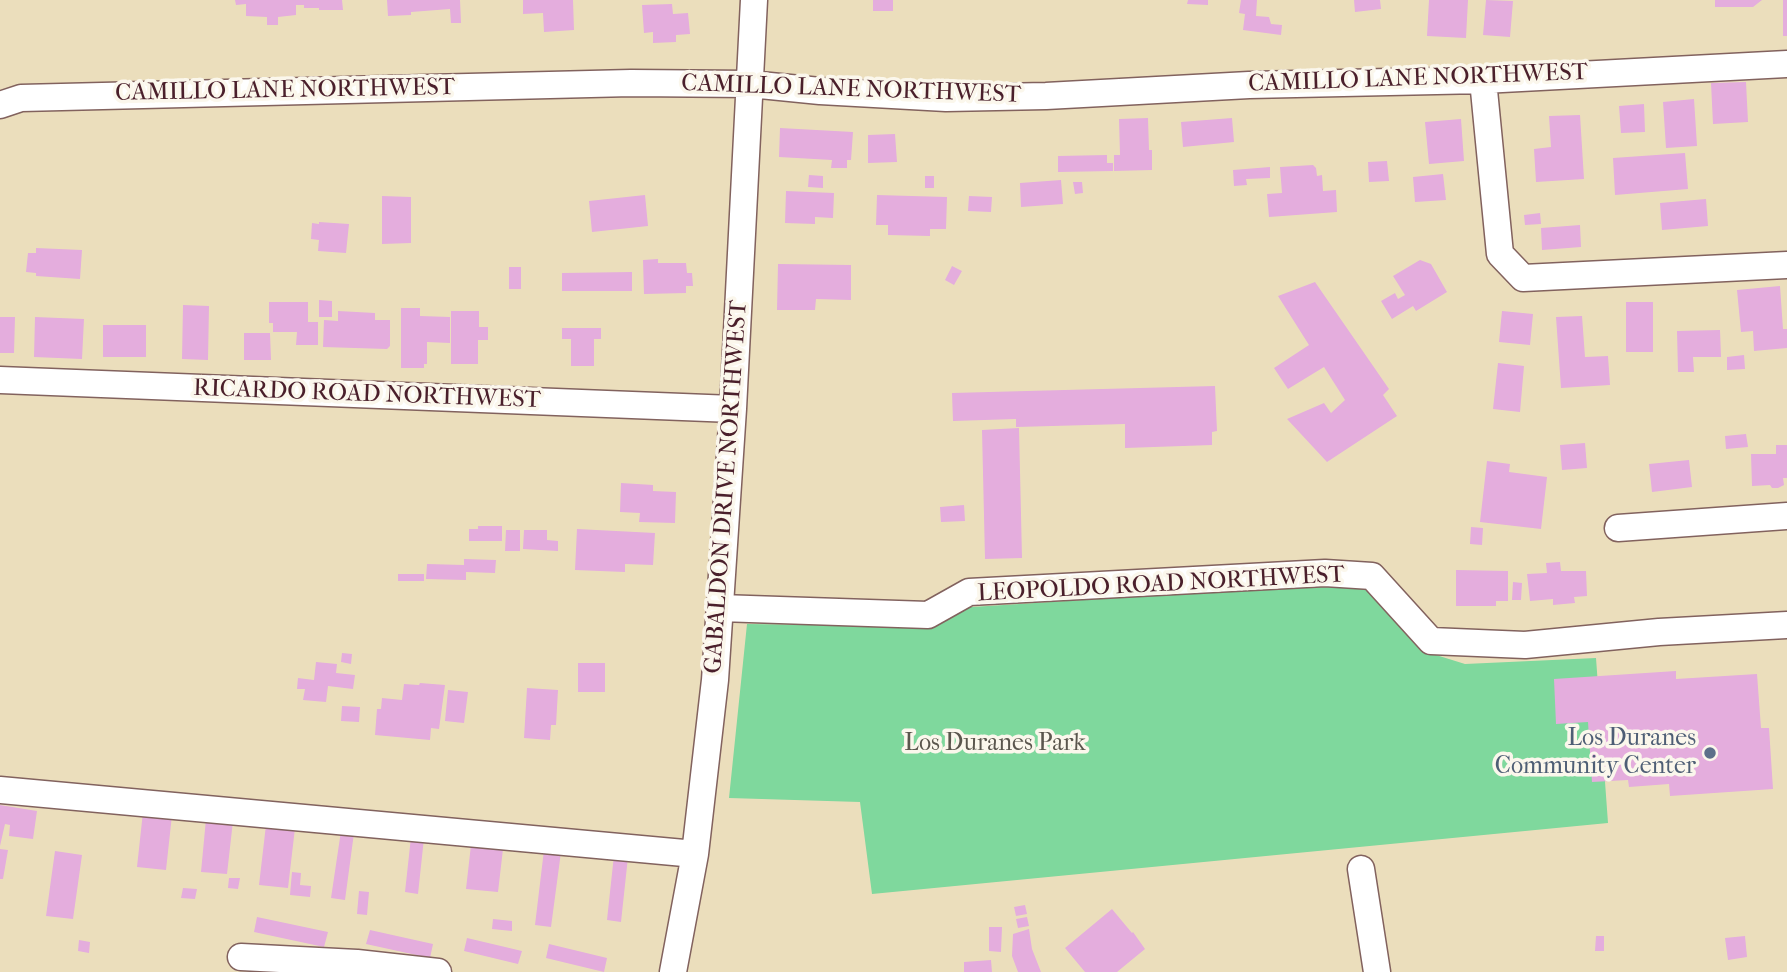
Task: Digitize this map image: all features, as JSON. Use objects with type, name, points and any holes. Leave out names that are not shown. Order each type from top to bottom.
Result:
[{"type":"street","name":"GABALDON DRIVE NORTHWEST","points":[[673,972],[695,854],[715,680],[733,409],[754,0]]},
{"type":"street","name":"CAMILLO LANE NORTHWEST","points":[[0,105],[21,98],[631,83],[750,84],[946,98],[1046,96],[1249,85],[1483,79],[1787,64]]},
{"type":"street","points":[[1483,79],[1500,254],[1523,278],[1787,265]]},
{"type":"street","name":"RICARDO ROAD NORTHWEST","points":[[0,380],[733,409]]},
{"type":"street","points":[[1618,528],[1787,516]]},
{"type":"street","name":"LEOPOLDO ROAD NORTHWEST","points":[[720,608],[928,615],[969,592],[1325,573],[1372,576],[1431,641],[1525,645],[1659,632],[1787,625]]},
{"type":"street","points":[[0,790],[695,854]]},
{"type":"street","points":[[1362,869],[1377,972]]},
{"type":"street","points":[[241,957],[357,963],[438,972]]},
{"type":"green space","name":"Los Duranes Park","points":[[1352,583],[1374,590],[1420,650],[1465,664],[1596,658],[1608,823],[872,894],[860,802],[729,798],[747,624],[899,626],[956,608]]},
{"type":"building","points":[[235,0],[342,0],[343,10],[319,10],[296,5],[296,15],[278,17],[278,25],[267,25],[267,17],[246,16],[246,4],[236,5]]},
{"type":"building","points":[[387,0],[460,0],[461,23],[451,23],[450,9],[388,16]]},
{"type":"building","points":[[523,0],[573,0],[574,30],[544,32],[543,13],[523,14]]},
{"type":"building","points":[[873,0],[893,0],[893,11],[873,11]]},
{"type":"building","points":[[1188,0],[1208,0],[1208,5],[1187,4]]},
{"type":"building","points":[[1241,0],[1257,0],[1256,16],[1269,17],[1271,24],[1282,25],[1281,35],[1243,30],[1245,14],[1239,13]]},
{"type":"building","points":[[1354,0],[1380,0],[1381,9],[1355,12]]},
{"type":"building","points":[[1429,0],[1468,0],[1466,38],[1427,36]]},
{"type":"building","points":[[1486,0],[1513,1],[1510,37],[1483,35]]},
{"type":"building","points":[[1715,0],[1762,0],[1753,7],[1715,7]]},
{"type":"building","points":[[1783,0],[1787,0],[1787,36],[1783,36]]},
{"type":"building","points":[[672,4],[673,14],[688,13],[690,34],[676,35],[676,42],[653,43],[653,32],[644,33],[642,5]]},
{"type":"building","points":[[1746,82],[1748,122],[1713,124],[1711,83]]},
{"type":"building","points":[[1694,99],[1697,146],[1666,148],[1663,102]]},
{"type":"building","points":[[1644,104],[1645,132],[1621,133],[1619,106]]},
{"type":"building","points":[[1580,115],[1584,179],[1536,182],[1534,149],[1551,147],[1549,116]]},
{"type":"building","points":[[1148,118],[1152,170],[1114,171],[1114,155],[1120,155],[1119,119]]},
{"type":"building","points":[[1232,118],[1234,142],[1183,147],[1181,122]]},
{"type":"building","points":[[1461,119],[1464,161],[1429,164],[1425,122]]},
{"type":"building","points":[[780,128],[853,132],[851,160],[847,160],[847,168],[831,168],[832,160],[779,157]]},
{"type":"building","points":[[895,134],[897,162],[868,163],[868,135]]},
{"type":"building","points":[[1685,153],[1688,189],[1615,195],[1613,158]]},
{"type":"building","points":[[1107,155],[1107,163],[1113,163],[1113,171],[1058,172],[1058,156]]},
{"type":"building","points":[[1387,161],[1389,181],[1369,182],[1368,162]]},
{"type":"building","points":[[1313,165],[1317,176],[1322,175],[1323,191],[1336,190],[1337,212],[1269,217],[1267,194],[1282,193],[1280,167]]},
{"type":"building","points":[[1270,167],[1270,178],[1246,179],[1247,185],[1234,186],[1233,170]]},
{"type":"building","points":[[1443,174],[1446,200],[1415,202],[1413,177]]},
{"type":"building","points":[[809,175],[823,176],[823,188],[808,187]]},
{"type":"building","points":[[925,176],[934,176],[934,188],[925,188]]},
{"type":"building","points":[[1061,180],[1063,204],[1021,207],[1020,183]]},
{"type":"building","points":[[1073,182],[1082,182],[1083,193],[1075,194]]},
{"type":"building","points":[[786,191],[834,193],[833,218],[815,217],[815,224],[785,223]]},
{"type":"building","points":[[645,195],[648,226],[592,232],[589,201]]},
{"type":"building","points":[[877,195],[947,197],[946,229],[930,229],[930,236],[888,235],[888,225],[876,225]]},
{"type":"building","points":[[382,196],[411,197],[411,243],[382,244]]},
{"type":"building","points":[[969,196],[992,197],[991,212],[968,211]]},
{"type":"building","points":[[1706,199],[1708,226],[1662,230],[1660,203]]},
{"type":"building","points":[[1540,213],[1541,224],[1525,225],[1524,215]]},
{"type":"building","points":[[312,223],[349,224],[346,253],[318,251],[319,240],[311,239]]},
{"type":"building","points":[[1580,225],[1581,247],[1542,250],[1541,228]]},
{"type":"building","points":[[36,248],[82,250],[80,279],[36,276],[36,273],[26,272],[28,253],[36,253]]},
{"type":"building","points":[[658,259],[658,263],[686,263],[687,273],[692,273],[693,286],[686,286],[686,293],[644,294],[643,260]]},
{"type":"building","points":[[1420,260],[1431,264],[1447,292],[1416,311],[1413,306],[1392,319],[1381,301],[1395,293],[1398,299],[1405,295],[1393,276]]},
{"type":"building","points":[[778,264],[851,265],[851,300],[816,299],[815,310],[777,310]]},
{"type":"building","points":[[952,266],[962,271],[954,285],[945,280]]},
{"type":"building","points":[[509,267],[521,267],[521,289],[509,289]]},
{"type":"building","points":[[632,272],[632,291],[562,291],[562,273]]},
{"type":"building","points":[[1315,282],[1389,389],[1383,395],[1397,416],[1327,462],[1287,419],[1324,403],[1331,413],[1345,400],[1324,367],[1288,389],[1274,368],[1309,345],[1278,296]]},
{"type":"building","points":[[1780,286],[1783,329],[1787,329],[1787,348],[1754,351],[1753,331],[1741,332],[1737,290]]},
{"type":"building","points":[[319,300],[332,301],[332,317],[319,317]]},
{"type":"building","points":[[269,302],[308,302],[308,322],[318,322],[318,345],[296,345],[297,332],[273,332],[273,323],[269,323]]},
{"type":"building","points":[[1626,302],[1653,302],[1653,352],[1626,352]]},
{"type":"building","points":[[183,305],[209,306],[208,360],[182,359]]},
{"type":"building","points":[[401,308],[420,308],[420,316],[450,317],[450,343],[427,342],[427,364],[424,364],[424,368],[401,368]]},
{"type":"building","points":[[338,311],[375,313],[375,320],[390,320],[390,346],[387,349],[323,347],[324,320],[338,321]]},
{"type":"building","points":[[451,311],[479,311],[479,327],[488,327],[488,340],[478,340],[478,364],[451,364]]},
{"type":"building","points":[[1502,311],[1533,314],[1530,345],[1499,342]]},
{"type":"building","points":[[1582,316],[1585,357],[1608,356],[1610,385],[1561,388],[1556,317]]},
{"type":"building","points":[[0,317],[15,317],[14,353],[0,353]]},
{"type":"building","points":[[35,317],[84,319],[82,359],[34,357]]},
{"type":"building","points":[[103,325],[146,325],[146,357],[103,357]]},
{"type":"building","points":[[562,328],[601,328],[601,339],[594,339],[594,366],[571,366],[571,339],[562,339]]},
{"type":"building","points":[[1720,330],[1721,357],[1693,357],[1694,372],[1678,372],[1677,331]]},
{"type":"building","points":[[244,333],[270,333],[271,360],[244,360]]},
{"type":"building","points":[[1744,355],[1745,369],[1727,370],[1727,357]]},
{"type":"building","points":[[1498,363],[1524,366],[1520,412],[1493,409]]},
{"type":"building","points":[[1215,386],[1217,431],[1212,432],[1212,445],[1125,448],[1125,424],[1016,427],[1016,419],[953,421],[952,393]]},
{"type":"building","points":[[1019,428],[1022,558],[985,559],[982,430]]},
{"type":"building","points":[[1746,434],[1748,447],[1726,449],[1725,436]]},
{"type":"building","points":[[1585,443],[1587,468],[1562,470],[1560,445]]},
{"type":"building","points":[[1776,445],[1787,445],[1787,478],[1783,478],[1784,485],[1778,488],[1772,488],[1770,485],[1752,486],[1751,454],[1776,454]]},
{"type":"building","points":[[1689,460],[1692,487],[1652,492],[1649,464]]},
{"type":"building","points":[[1487,461],[1510,464],[1509,472],[1547,477],[1541,529],[1480,522]]},
{"type":"building","points":[[621,483],[653,485],[653,491],[676,492],[675,523],[639,522],[640,513],[620,512]]},
{"type":"building","points":[[964,505],[965,521],[941,522],[940,507]]},
{"type":"building","points":[[478,526],[502,526],[502,541],[469,541],[469,529],[478,529]]},
{"type":"building","points":[[1471,527],[1483,528],[1482,545],[1470,544]]},
{"type":"building","points":[[577,529],[655,533],[653,565],[625,564],[625,572],[575,570]]},
{"type":"building","points":[[506,530],[520,530],[520,551],[505,551]]},
{"type":"building","points":[[524,530],[547,530],[547,540],[558,541],[558,551],[523,549]]},
{"type":"building","points":[[464,559],[496,560],[495,573],[466,572],[466,580],[426,579],[427,564],[464,565]]},
{"type":"building","points":[[1560,562],[1561,571],[1586,571],[1587,596],[1574,597],[1575,603],[1553,605],[1553,599],[1530,601],[1527,574],[1547,573],[1546,563]]},
{"type":"building","points":[[1456,570],[1508,571],[1508,601],[1496,601],[1496,606],[1456,606]]},
{"type":"building","points":[[398,574],[424,574],[424,581],[398,581]]},
{"type":"building","points":[[1513,582],[1522,583],[1521,600],[1512,600]]},
{"type":"building","points":[[342,653],[352,654],[351,664],[341,662]]},
{"type":"building","points":[[316,662],[337,664],[336,673],[355,675],[353,689],[328,686],[326,702],[303,700],[305,689],[297,689],[298,678],[314,680]]},
{"type":"building","points":[[578,663],[605,663],[605,692],[578,692]]},
{"type":"building","points":[[1676,671],[1676,679],[1757,674],[1761,728],[1769,728],[1773,789],[1670,796],[1669,784],[1629,787],[1628,780],[1592,782],[1588,722],[1556,724],[1554,679]]},
{"type":"building","points":[[404,684],[445,685],[439,729],[431,728],[430,740],[375,735],[377,709],[381,709],[382,698],[402,700]]},
{"type":"building","points":[[527,688],[558,690],[556,725],[551,725],[550,740],[524,738]]},
{"type":"building","points":[[448,690],[468,692],[464,723],[445,721]]},
{"type":"building","points":[[342,706],[360,707],[359,722],[341,721]]},
{"type":"building","points":[[0,805],[37,811],[33,839],[9,836],[10,825],[5,824],[0,846]]},
{"type":"building","points":[[143,812],[172,815],[166,870],[137,867]]},
{"type":"building","points":[[206,819],[233,821],[227,874],[201,872]]},
{"type":"building","points":[[266,825],[295,828],[288,888],[259,885]]},
{"type":"building","points":[[341,831],[354,833],[345,900],[331,898]]},
{"type":"building","points":[[411,837],[424,838],[418,894],[405,892]]},
{"type":"building","points":[[471,845],[503,849],[498,892],[466,889]]},
{"type":"building","points":[[0,849],[8,850],[3,879],[0,879]]},
{"type":"building","points":[[544,850],[561,852],[551,927],[535,925]]},
{"type":"building","points":[[55,851],[82,855],[73,919],[46,916]]},
{"type":"building","points":[[614,855],[628,857],[621,922],[607,920]]},
{"type":"building","points":[[292,872],[301,873],[300,885],[311,886],[310,897],[290,895]]},
{"type":"building","points":[[229,878],[240,878],[238,889],[228,888]]},
{"type":"building","points":[[183,888],[197,889],[195,899],[181,898]]},
{"type":"building","points":[[359,891],[369,892],[367,915],[357,914]]},
{"type":"building","points":[[1025,905],[1027,914],[1016,916],[1014,907]]},
{"type":"building","points":[[1112,909],[1145,949],[1117,972],[1085,972],[1065,948]]},
{"type":"building","points":[[257,917],[328,932],[324,947],[254,932]]},
{"type":"building","points":[[1027,917],[1029,926],[1018,928],[1016,919]]},
{"type":"building","points":[[493,919],[512,921],[512,931],[492,929]]},
{"type":"building","points":[[989,927],[1002,927],[1001,952],[989,951]]},
{"type":"building","points":[[1029,929],[1032,949],[1041,972],[1018,972],[1012,956],[1013,934]]},
{"type":"building","points":[[370,930],[433,944],[430,958],[366,944]]},
{"type":"building","points":[[1596,936],[1604,936],[1604,951],[1595,951]]},
{"type":"building","points":[[1745,936],[1747,957],[1728,960],[1725,938]]},
{"type":"building","points":[[467,938],[522,951],[518,964],[464,951]]},
{"type":"building","points":[[79,940],[90,942],[89,953],[78,951]]},
{"type":"building","points":[[549,944],[607,958],[604,972],[546,958]]},
{"type":"building","points":[[991,960],[992,972],[964,972],[964,962]]},
{"type":"place","name":"Los Duranes Community Center","points":[[1710,753]]}]
